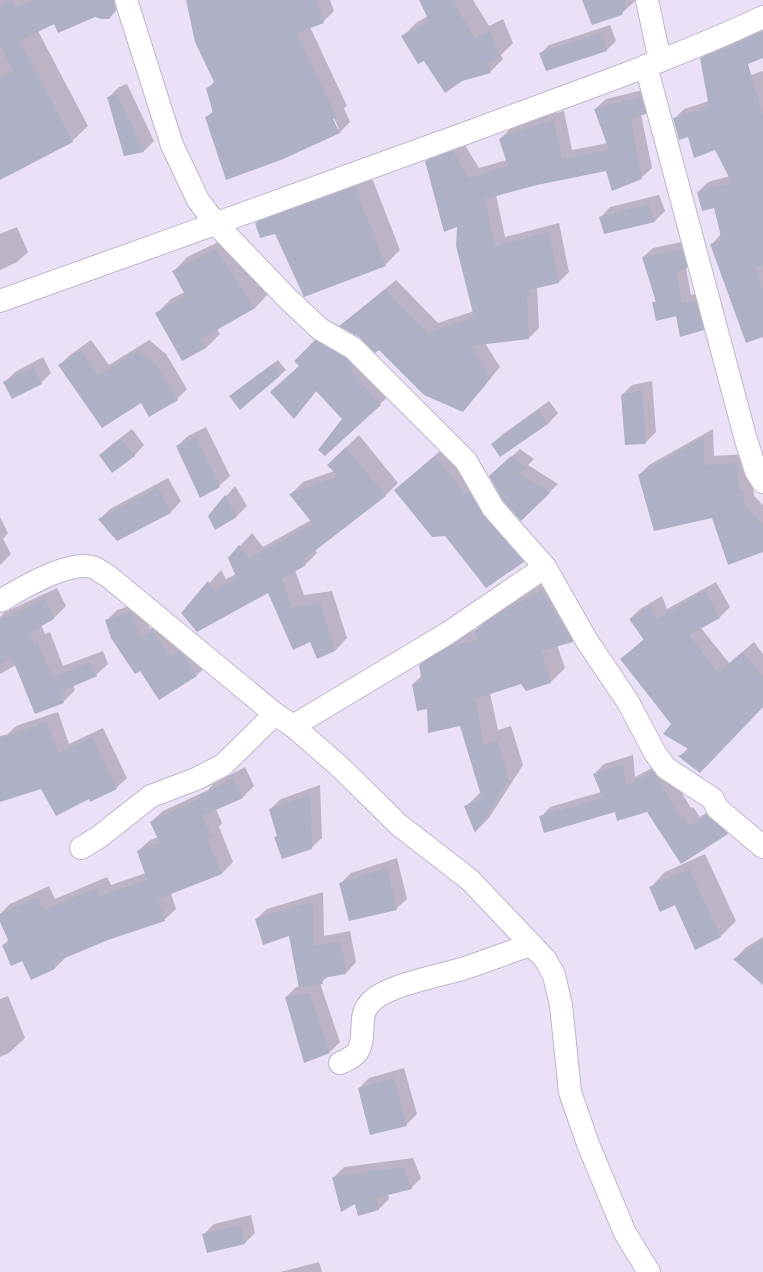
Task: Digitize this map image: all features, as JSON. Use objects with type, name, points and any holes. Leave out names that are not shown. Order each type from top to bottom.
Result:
[{"type":"street","points":[[126,0],[172,145],[198,200],[216,224],[314,324],[353,348],[466,461],[493,508],[545,567],[587,641],[628,702],[655,753],[666,768],[713,799],[717,808],[763,847]]},
{"type":"street","points":[[647,0],[653,64],[746,440],[756,471],[763,482]]},
{"type":"street","points":[[0,301],[216,224],[653,64],[763,17]]},
{"type":"street","points":[[0,601],[59,571],[81,566],[94,568],[108,576],[275,714],[293,726],[339,766],[399,825],[470,880],[521,943],[545,959],[554,975],[561,1005],[570,1092],[588,1144],[625,1233],[649,1272]]},
{"type":"street","points":[[293,726],[448,633],[545,567]]},
{"type":"street","points":[[81,848],[99,837],[151,796],[196,780],[223,765],[275,714]]},
{"type":"street","points":[[340,1063],[352,1057],[359,1049],[363,1014],[368,1005],[375,998],[392,989],[464,968],[521,943]]},
{"type":"building","points":[[12,0],[16,7],[32,0],[114,0],[116,10],[109,19],[95,17],[58,33],[54,24],[20,41],[73,142],[0,180],[0,78],[13,71],[0,46],[0,6]]},
{"type":"building","points":[[186,0],[316,0],[324,23],[297,33],[337,117],[333,119],[340,133],[281,160],[226,180],[205,117],[213,113],[206,88],[215,84],[195,42]]},
{"type":"building","points":[[419,0],[452,0],[475,38],[490,31],[500,57],[487,64],[491,73],[462,81],[445,93],[424,61],[418,64],[401,36],[429,21]]},
{"type":"building","points":[[582,0],[626,0],[622,15],[592,25]]},
{"type":"building","points":[[763,31],[763,58],[748,64],[763,115],[763,265],[756,267],[763,289],[763,337],[746,343],[710,244],[722,241],[714,208],[702,211],[697,192],[732,183],[715,150],[694,158],[688,137],[679,140],[673,118],[709,107],[700,58],[730,47]]},
{"type":"building","points":[[602,33],[607,51],[546,71],[539,53]]},
{"type":"building","points":[[117,94],[144,152],[124,156],[107,97]]},
{"type":"building","points":[[641,97],[646,114],[631,118],[642,179],[612,191],[606,171],[537,185],[485,199],[495,246],[549,232],[559,283],[529,290],[530,296],[527,297],[529,339],[471,346],[491,378],[463,412],[424,395],[379,350],[375,353],[359,337],[339,326],[385,290],[428,333],[474,317],[456,246],[457,227],[444,232],[425,161],[453,151],[469,178],[508,166],[499,139],[526,128],[554,120],[562,159],[609,150],[594,109]]},
{"type":"building","points":[[355,187],[386,266],[304,297],[275,234],[260,238],[255,223]]},
{"type":"building","points":[[648,204],[655,222],[604,234],[599,217]]},
{"type":"building","points":[[216,249],[255,308],[201,339],[206,348],[182,361],[155,313],[186,296],[172,271]]},
{"type":"building","points":[[682,249],[687,268],[676,272],[682,303],[696,301],[704,330],[680,337],[676,316],[656,321],[652,302],[656,302],[642,257]]},
{"type":"building","points":[[315,340],[345,358],[355,367],[350,371],[381,405],[325,456],[318,450],[342,419],[316,391],[294,419],[270,392],[299,366],[294,361]]},
{"type":"building","points":[[81,350],[98,375],[138,350],[156,365],[178,400],[149,417],[141,403],[102,428],[58,365]]},
{"type":"building","points":[[273,364],[281,375],[240,410],[229,396]]},
{"type":"building","points":[[33,367],[42,384],[12,399],[3,382]]},
{"type":"building","points":[[642,390],[646,444],[625,445],[621,395]]},
{"type":"building","points":[[539,410],[548,424],[500,457],[491,444]]},
{"type":"building","points":[[196,437],[220,487],[200,498],[176,446]]},
{"type":"building","points":[[704,437],[704,465],[737,463],[739,490],[743,490],[745,506],[763,524],[763,552],[728,565],[712,518],[654,531],[638,475]]},
{"type":"building","points":[[121,439],[135,456],[112,473],[99,455]]},
{"type":"building","points":[[346,447],[386,496],[303,560],[306,565],[282,579],[292,607],[320,603],[335,651],[317,659],[310,642],[293,650],[268,593],[197,632],[181,613],[208,581],[214,591],[237,579],[228,558],[239,545],[250,558],[313,524],[289,494],[338,476],[327,465]]},
{"type":"building","points":[[435,456],[466,495],[469,492],[484,516],[524,562],[486,588],[445,536],[432,537],[394,490]]},
{"type":"building","points":[[511,456],[527,467],[519,473],[550,493],[521,521],[503,501],[489,476]]},
{"type":"building","points":[[158,487],[171,513],[117,541],[98,519]]},
{"type":"building","points":[[225,495],[237,517],[215,530],[208,516]]},
{"type":"building","points":[[541,591],[573,642],[541,651],[551,683],[526,691],[521,684],[475,699],[484,744],[497,740],[509,780],[475,833],[464,806],[482,799],[460,726],[428,733],[427,709],[417,711],[412,684],[422,683],[419,665],[450,646],[478,640],[474,631],[502,612]]},
{"type":"building","points":[[705,591],[720,618],[689,635],[718,673],[743,652],[763,676],[763,707],[700,773],[678,756],[690,750],[663,734],[671,724],[620,659],[644,640],[629,619],[651,606],[657,619]]},
{"type":"building","points":[[45,599],[54,619],[29,633],[34,645],[38,643],[52,677],[91,662],[97,676],[60,692],[64,703],[35,714],[12,658],[0,665],[0,620]]},
{"type":"building","points":[[131,612],[140,638],[152,630],[170,657],[180,651],[197,676],[159,700],[140,671],[135,674],[111,638],[105,620]]},
{"type":"building","points":[[47,722],[58,753],[93,737],[117,789],[90,802],[89,799],[56,816],[41,789],[0,802],[0,738]]},
{"type":"building","points":[[623,764],[626,786],[653,771],[681,818],[683,816],[689,826],[707,815],[728,834],[681,864],[647,812],[617,821],[615,812],[544,833],[539,816],[603,798],[593,774]]},
{"type":"building","points":[[233,778],[243,798],[202,816],[212,836],[207,838],[222,874],[158,899],[165,921],[108,940],[53,963],[55,969],[31,980],[22,961],[11,966],[2,945],[9,942],[0,922],[0,914],[38,897],[44,910],[96,888],[99,896],[147,880],[137,851],[160,843],[150,822],[201,798],[200,796]]},
{"type":"building","points":[[310,795],[312,849],[282,859],[274,837],[277,836],[269,809]]},
{"type":"building","points":[[387,868],[397,910],[349,921],[339,883]]},
{"type":"building","points":[[689,869],[721,937],[695,950],[675,905],[660,912],[649,887]]},
{"type":"building","points":[[313,901],[314,946],[340,941],[346,974],[322,978],[323,984],[299,988],[289,936],[263,945],[255,919]]},
{"type":"building","points":[[763,940],[763,985],[733,959]]},
{"type":"building","points":[[310,993],[330,1053],[304,1063],[285,997]]},
{"type":"building","points":[[394,1078],[407,1126],[370,1135],[358,1088]]},
{"type":"building","points":[[403,1167],[412,1189],[376,1198],[379,1210],[358,1216],[355,1204],[341,1212],[332,1177]]},
{"type":"building","points":[[241,1225],[245,1244],[207,1253],[202,1234]]}]
